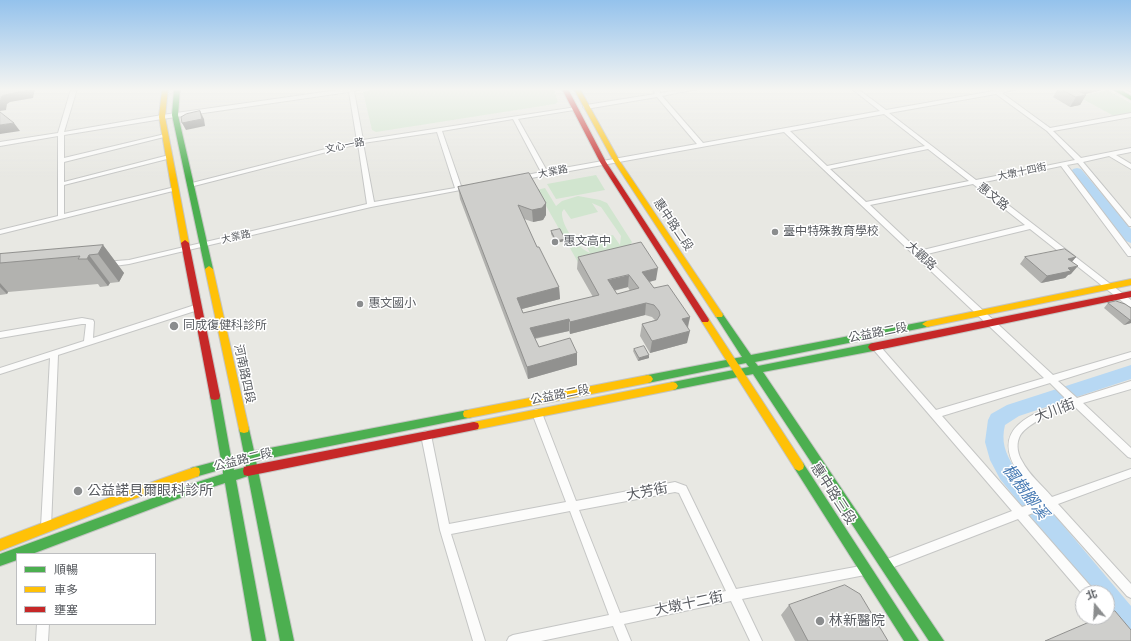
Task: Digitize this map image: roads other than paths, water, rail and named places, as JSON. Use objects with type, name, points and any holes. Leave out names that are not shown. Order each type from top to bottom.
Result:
[{"type":"street","points":[[61,217],[61,133],[65,119]]},
{"type":"street","points":[[0,144],[150,119]]},
{"type":"street","points":[[162,119],[230,476],[259,641]]},
{"type":"street","name":"河南路四段","points":[[176,119],[253,470],[287,641]]},
{"type":"street","points":[[357,119],[371,205]]},
{"type":"street","name":"文心一路","points":[[190,185],[360,142],[510,119]]},
{"type":"street","points":[[516,119],[546,173]]},
{"type":"street","name":"惠中路二段","points":[[580,119],[603,162],[731,361]]},
{"type":"street","name":"惠中路二段","points":[[593,119],[616,160],[756,370]]},
{"type":"street","points":[[679,119],[701,145]]},
{"type":"street","name":"大業路","points":[[514,179],[847,119]]},
{"type":"street","name":"惠文路","points":[[894,119],[1131,304]]},
{"type":"street","points":[[1034,119],[1049,130],[1079,160],[1131,224]]},
{"type":"street","points":[[1049,130],[1110,119]]},
{"type":"street","points":[[439,130],[459,189]]},
{"type":"street","name":"大觀路","points":[[785,130],[866,204],[1074,400]]},
{"type":"street","points":[[61,161],[165,136]]},
{"type":"street","points":[[826,168],[930,148]]},
{"type":"street","name":"大墩十四街","points":[[866,204],[1131,150]]},
{"type":"street","points":[[1110,154],[1131,167]]},
{"type":"street","points":[[62,184],[169,157]]},
{"type":"street","points":[[1063,164],[1131,254]]},
{"type":"street","name":"大業路","points":[[100,265],[129,262],[371,205],[475,186]]},
{"type":"street","points":[[0,232],[175,189]]},
{"type":"street","points":[[918,254],[1031,226]]},
{"type":"street","name":"公益路二段","points":[[0,545],[121,498],[227,462],[1131,282]]},
{"type":"street","name":"公益路二段","points":[[18,553],[121,514],[230,476],[253,470],[876,347],[1131,294]]},
{"type":"street","points":[[0,370],[198,307]]},
{"type":"street","points":[[0,335],[82,321],[90,322],[88,343]]},
{"type":"street","points":[[876,347],[934,415],[1022,512],[1082,585]]},
{"type":"street","points":[[46,527],[54,354]]},
{"type":"street","points":[[934,415],[1054,381],[1131,355]]},
{"type":"street","name":"惠中路三段","points":[[731,361],[912,641]]},
{"type":"street","name":"惠中路三段","points":[[756,370],[937,641]]},
{"type":"street","name":"大川街","points":[[1131,385],[1074,400],[1031,419],[1020,427],[1015,434],[1013,444],[1018,463],[1047,503],[1131,592]]},
{"type":"street","points":[[1074,400],[1131,454]]},
{"type":"street","name":"公益路二段","points":[[537,413],[625,641]]},
{"type":"street","points":[[426,435],[445,530],[479,641]]},
{"type":"street","points":[[886,564],[1022,512],[1131,473]]},
{"type":"street","name":"大芳街","points":[[445,530],[675,487],[682,489],[756,641]]},
{"type":"street","points":[[46,542],[46,553]]},
{"type":"street","name":"公益路二段","points":[[0,560],[16,554]]},
{"type":"street","name":"大墩十二街","points":[[512,641],[734,595],[866,570]]},
{"type":"street","points":[[42,641],[43,625]]},
{"type":"waterway","name":"楓樹腳溪","points":[[1077,172],[1131,238]]},
{"type":"waterway","name":"楓樹腳溪","points":[[1099,585],[1007,473],[999,460],[995,448],[995,428],[997,420],[1013,410],[1131,372]]},
{"type":"waterway","name":"楓樹腳溪","points":[[1115,604],[1131,624]]},
{"type":"place","name":"臺中特殊教育學校","points":[[775,232]]},
{"type":"place","name":"惠文高中","points":[[555,242]]},
{"type":"place","name":"惠文國小","points":[[360,304]]},
{"type":"place","name":"同成復健科診所","points":[[174,326]]},
{"type":"place","name":"公益諾貝爾眼科診所","points":[[78,491]]},
{"type":"place","name":"林新醫院","points":[[820,621]]}]
